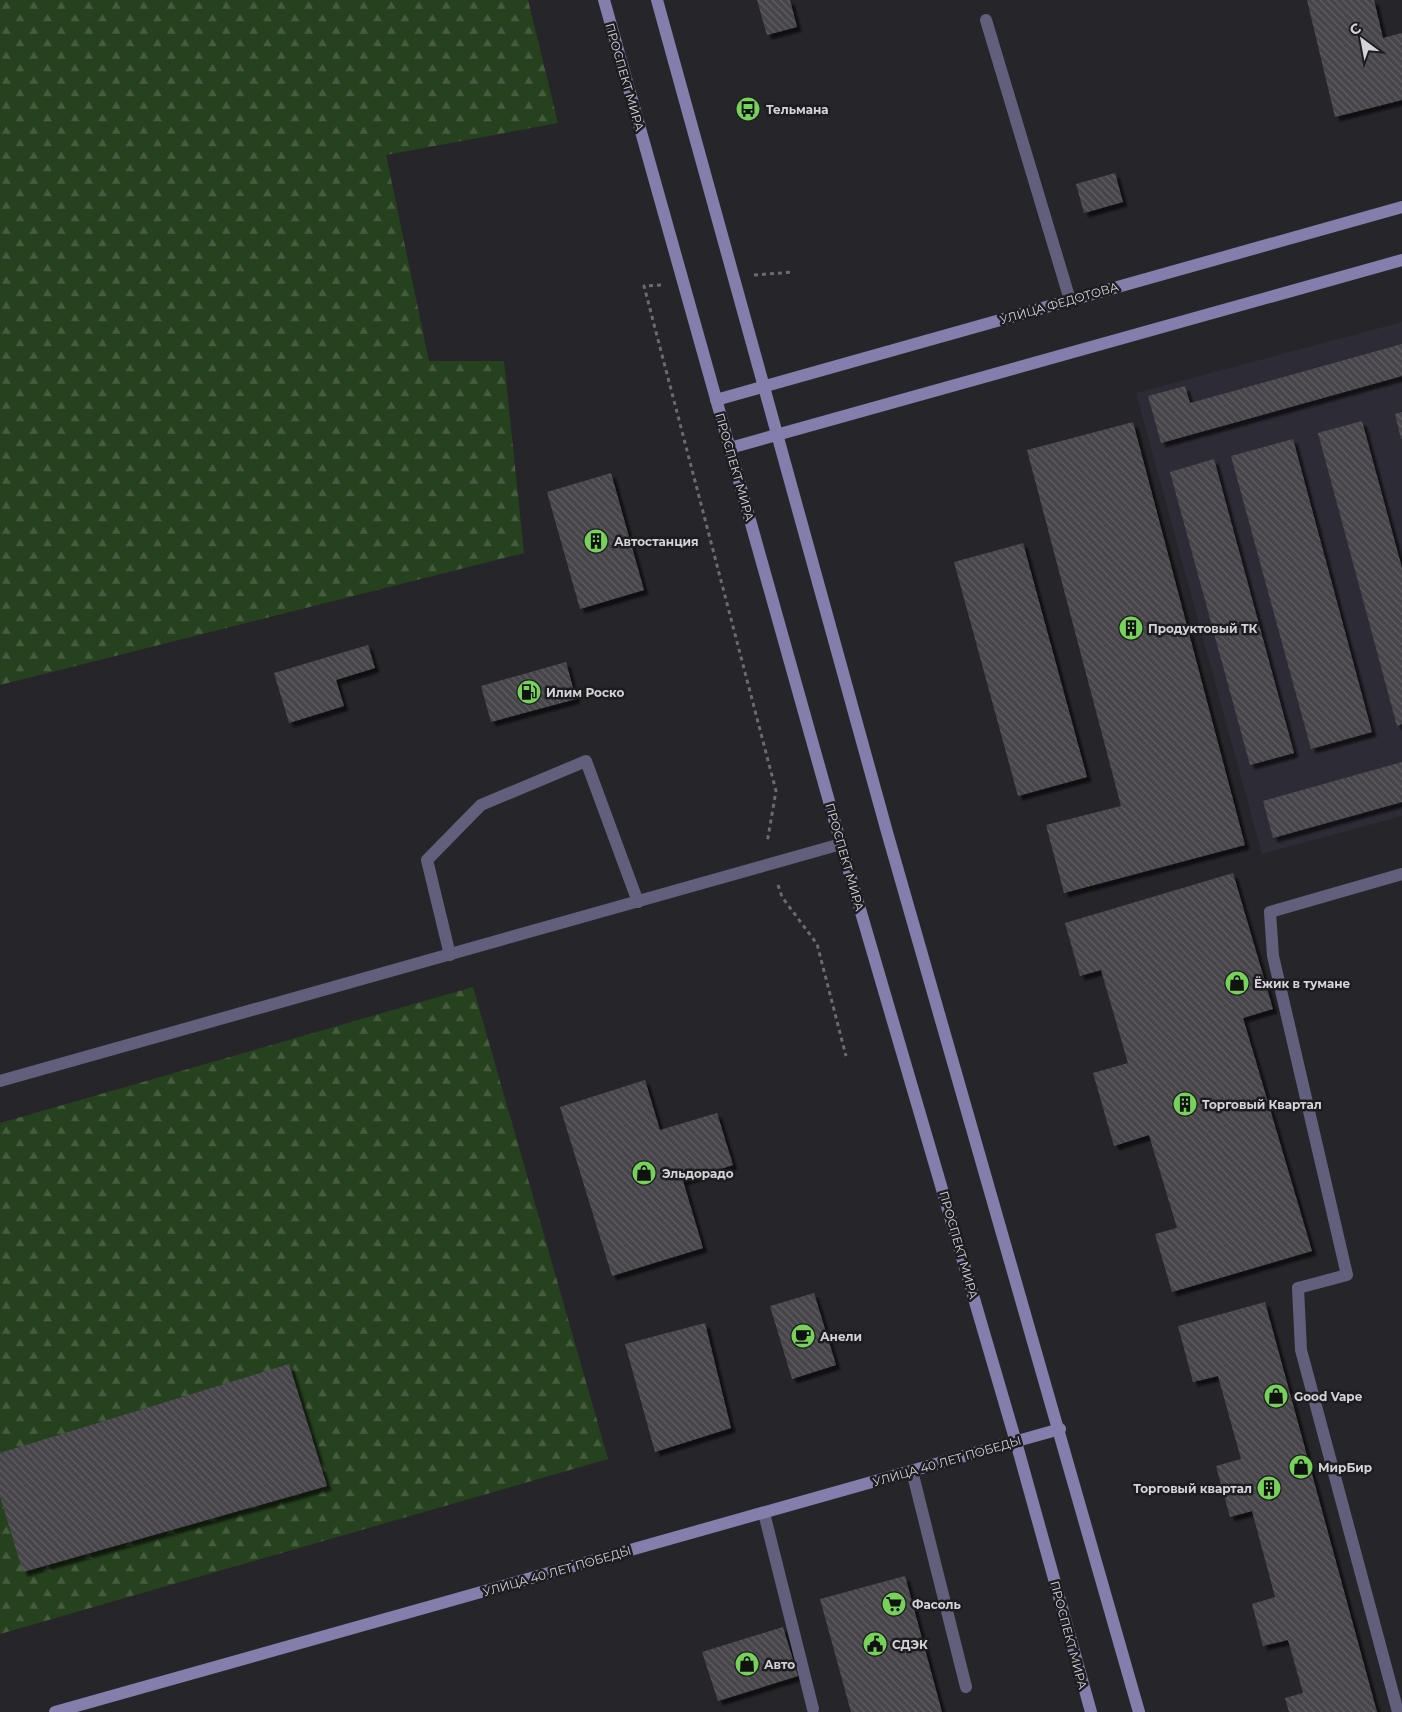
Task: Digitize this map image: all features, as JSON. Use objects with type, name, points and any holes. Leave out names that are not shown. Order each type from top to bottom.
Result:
[{"type":"street","name":"ПРОСПЕКТ МИРА","points":[[604,0],[842,844],[1016,1442],[1091,1712]]},
{"type":"street","points":[[657,0],[888,832],[1060,1429],[1139,1712]]},
{"type":"street","points":[[986,20],[1070,300]]},
{"type":"street","name":"УЛИЦА ФЕДОТОВА","points":[[716,400],[1402,206]]},
{"type":"street","points":[[730,448],[1402,260]]},
{"type":"street","points":[[450,955],[427,860],[481,805],[586,761],[638,902]]},
{"type":"street","points":[[0,1081],[842,844]]},
{"type":"street","points":[[1398,1712],[1301,1350],[1298,1288],[1347,1275],[1273,956],[1270,912],[1402,874]]},
{"type":"street","name":"УЛИЦА 40 ЛЕТ ПОБЕДЫ","points":[[55,1712],[1060,1429]]},
{"type":"street","points":[[912,1471],[966,1687]]},
{"type":"street","points":[[764,1512],[813,1709]]},
{"type":"path","points":[[734,277],[794,272]]},
{"type":"path","points":[[684,284],[644,286],[776,791],[767,840],[773,863],[782,897],[817,944],[846,1056]]},
{"type":"shaded area","points":[[1402,322],[1402,816],[1262,854],[1136,393]]},
{"type":"green space","points":[[0,0],[528,0],[558,123],[386,155],[429,361],[504,361],[524,553],[0,685]]},
{"type":"green space","points":[[473,987],[608,1459],[0,1634],[0,1123]]},
{"type":"building","points":[[757,0],[790,0],[797,27],[767,35]]},
{"type":"building","points":[[1307,0],[1374,0],[1383,38],[1402,33],[1402,100],[1335,117]]},
{"type":"building","points":[[1115,173],[1123,202],[1084,213],[1076,184]]},
{"type":"building","points":[[1402,344],[1402,376],[1161,443],[1148,396],[1185,386],[1190,403]]},
{"type":"building","points":[[1402,412],[1402,439],[1401,439],[1395,414]]},
{"type":"building","points":[[1362,421],[1402,568],[1402,724],[1397,726],[1318,433]]},
{"type":"building","name":"Продуктовый ТК","points":[[1133,422],[1245,845],[1064,893],[1046,825],[1121,806],[1027,450]]},
{"type":"building","points":[[1293,439],[1372,732],[1311,749],[1231,456]]},
{"type":"building","points":[[1214,459],[1294,753],[1250,765],[1170,472]]},
{"type":"building","name":"Автостанция","points":[[611,473],[644,590],[580,609],[547,492]]},
{"type":"building","points":[[1023,543],[1087,777],[1018,796],[954,562]]},
{"type":"building","points":[[368,645],[375,668],[336,680],[344,706],[289,723],[274,673]]},
{"type":"building","name":"Илим Роско","points":[[566,662],[576,699],[491,722],[481,686]]},
{"type":"building","points":[[1402,762],[1402,802],[1273,838],[1263,801]]},
{"type":"building","name":"Торговый Квартал","points":[[1233,873],[1273,1009],[1243,1018],[1312,1251],[1172,1292],[1155,1234],[1177,1228],[1149,1135],[1114,1146],[1093,1073],[1128,1063],[1101,970],[1080,976],[1065,923]]},
{"type":"building","name":"Эльдорадо","points":[[645,1080],[660,1130],[717,1113],[733,1165],[683,1181],[703,1248],[612,1276],[560,1107]]},
{"type":"building","name":"Анели","points":[[814,1293],[836,1365],[792,1379],[770,1306]]},
{"type":"building","name":"Торговый квартал","points":[[1265,1302],[1377,1712],[1289,1712],[1285,1698],[1303,1693],[1288,1640],[1263,1646],[1252,1604],[1275,1597],[1252,1511],[1230,1517],[1216,1466],[1241,1459],[1218,1376],[1193,1382],[1178,1326]]},
{"type":"building","points":[[705,1323],[731,1428],[655,1452],[625,1344]]},
{"type":"building","points":[[289,1364],[327,1486],[23,1572],[0,1496],[0,1453]]},
{"type":"building","points":[[905,1576],[942,1712],[851,1712],[820,1599]]},
{"type":"building","points":[[783,1627],[798,1676],[718,1701],[702,1652]]},
{"type":"place","name":"Тельмана","points":[[748,109]]},
{"type":"place","name":"Автостанция","points":[[596,541]]},
{"type":"place","name":"Продуктовый ТК","points":[[1131,628]]},
{"type":"place","name":"Илим Роско","points":[[529,692]]},
{"type":"place","name":"Ёжик в тумане","points":[[1237,983]]},
{"type":"place","name":"Торговый Квартал","points":[[1185,1104]]},
{"type":"place","name":"Эльдорадо","points":[[644,1173]]},
{"type":"place","name":"Анели","points":[[803,1336]]},
{"type":"place","name":"Good Vape","points":[[1276,1396]]},
{"type":"place","name":"МирБир","points":[[1301,1467]]},
{"type":"place","name":"Торговый квартал","points":[[1269,1488]]},
{"type":"place","name":"Фасоль","points":[[894,1604]]},
{"type":"place","name":"СДЭК","points":[[875,1644]]},
{"type":"place","name":"Авто","points":[[747,1664]]}]
